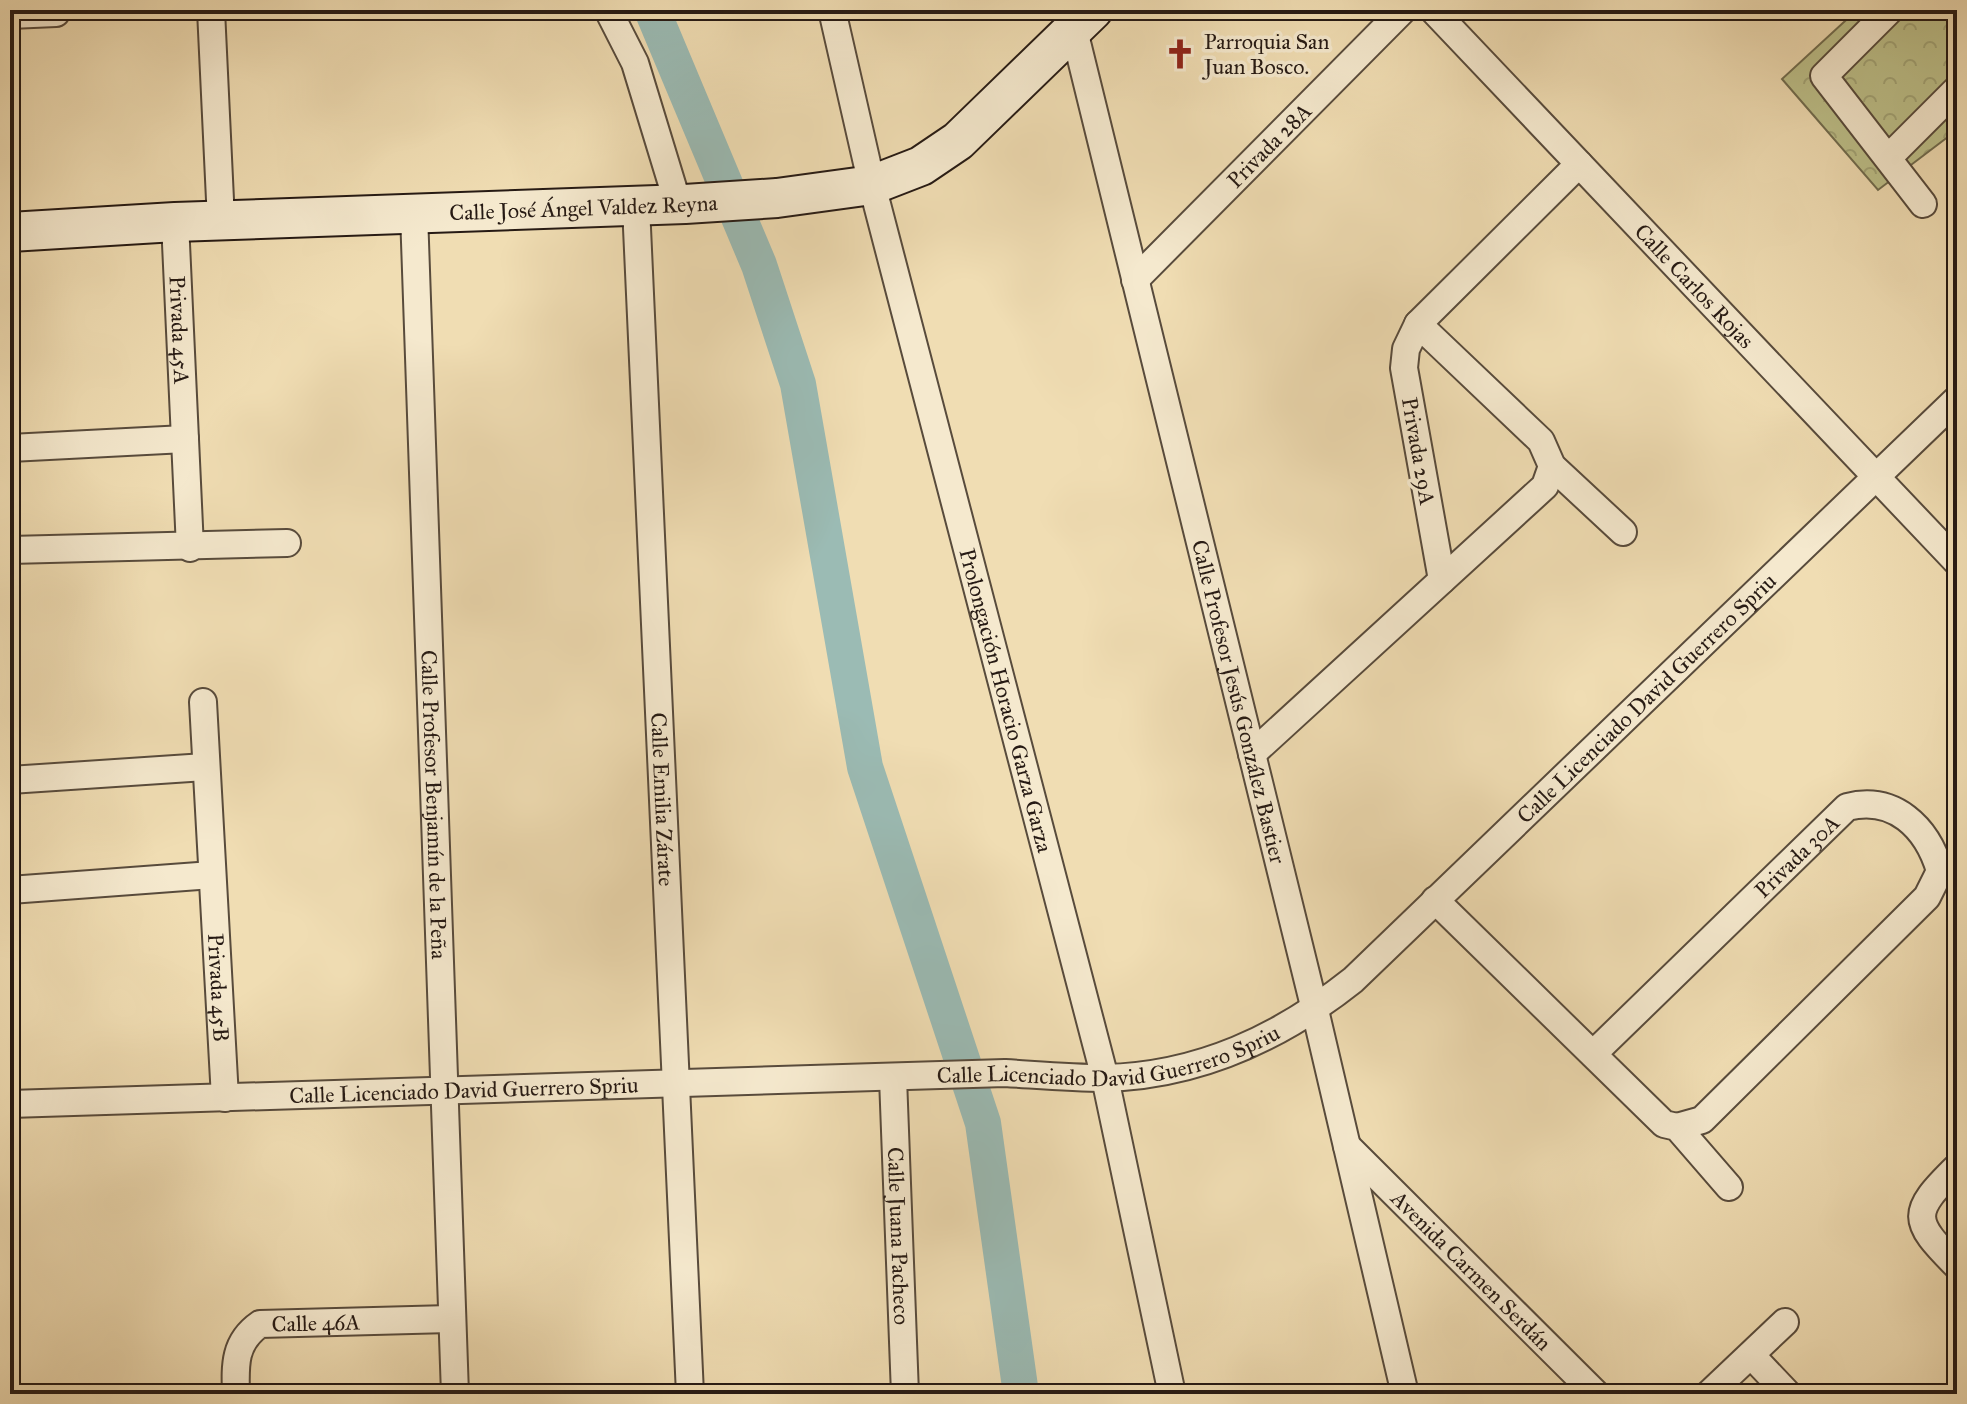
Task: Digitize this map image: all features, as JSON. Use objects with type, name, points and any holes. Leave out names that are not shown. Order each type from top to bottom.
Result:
[{"type":"street","points":[[211,10],[221,221]]},
{"type":"street","points":[[608,10],[635,63],[682,204]]},
{"type":"street","name":"Prolongación Horacio Garza Garza","points":[[832,10],[872,185],[1105,1078],[1172,1394]]},
{"type":"street","name":"Privada 28A","points":[[1135,280],[1403,10]]},
{"type":"street","name":"Calle Carlos Rojas","points":[[1433,10],[1957,562]]},
{"type":"street","points":[[1890,10],[1824,76],[1923,204]]},
{"type":"street","points":[[10,15],[56,13]]},
{"type":"street","name":"Calle José Ángel Valdez Reyna","points":[[10,232],[175,222],[682,204],[777,198],[872,185],[921,166],[958,141],[1078,16]]},
{"type":"street","name":"Calle Profesor Jesús González Bastier","points":[[1078,16],[1135,280],[1315,1010],[1405,1394]]},
{"type":"street","points":[[1889,157],[1957,89]]},
{"type":"street","name":"Privada 29A","points":[[1442,580],[1404,368],[1406,349],[1418,324],[1579,164]]},
{"type":"street","name":"Calle Emilia Zárate","points":[[636,206],[690,1394]]},
{"type":"street","name":"Calle Profesor Benjamín de la Peña","points":[[414,213],[455,1394]]},
{"type":"street","name":"Privada 45A","points":[[175,222],[190,548]]},
{"type":"street","points":[[1418,324],[1541,441],[1552,466],[1623,532]]},
{"type":"street","name":"Calle Licenciado David Guerrero Spriu","points":[[10,1104],[1005,1073],[1105,1078],[1169,1070],[1226,1053],[1269,1037],[1315,1010],[1353,980],[1957,399]]},
{"type":"street","points":[[10,448],[185,439]]},
{"type":"street","points":[[1252,754],[1545,486],[1552,466]]},
{"type":"street","points":[[10,550],[190,548],[287,543]]},
{"type":"street","name":"Privada 45B","points":[[203,702],[225,1098]]},
{"type":"street","points":[[10,780],[205,767]]},
{"type":"street","name":"Privada 30A","points":[[1593,1054],[1847,807],[1869,802],[1891,806],[1932,845],[1940,871],[1927,897],[1702,1120],[1677,1127]]},
{"type":"street","points":[[10,890],[212,875]]},
{"type":"street","points":[[1435,900],[1664,1124],[1677,1127],[1729,1187]]},
{"type":"street","name":"Calle Juana Pacheco","points":[[893,1078],[905,1394]]},
{"type":"street","name":"Avenida Carmen Serdán","points":[[1347,1146],[1596,1394]]},
{"type":"street","points":[[1957,1167],[1928,1195],[1921,1215],[1927,1236],[1957,1266]]},
{"type":"street","name":"Calle 46A","points":[[236,1394],[235,1358],[245,1334],[260,1324],[450,1319]]},
{"type":"street","points":[[1709,1394],[1785,1322]]},
{"type":"street","points":[[1751,1355],[1788,1394]]},
{"type":"green space","points":[[1857,10],[1957,10],[1957,130],[1878,190],[1782,79]]},
{"type":"waterway","points":[[652,10],[759,265],[798,384],[865,767],[983,1123],[1021,1394]]},
{"type":"place","name":"Parroquia San Juan Bosco.","points":[[1180,54]]}]
